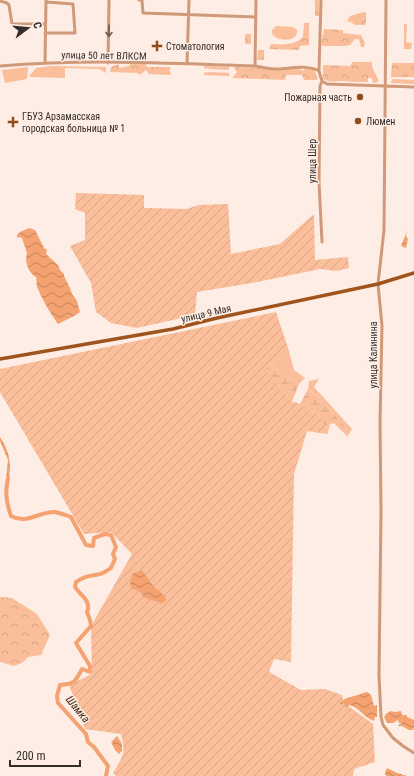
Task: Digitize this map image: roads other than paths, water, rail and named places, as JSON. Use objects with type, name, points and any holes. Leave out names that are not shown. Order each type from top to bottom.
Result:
[{"type":"main road","name":"улица 9 Мая","points":[[0,359],[173,329],[217,318],[378,284],[414,274]]},
{"type":"street","points":[[108,63],[109,0]]},
{"type":"street","points":[[139,0],[142,0],[142,14],[188,14],[256,17]]},
{"type":"street","points":[[187,64],[189,0]]},
{"type":"street","points":[[255,66],[256,0]]},
{"type":"street","points":[[321,0],[319,71],[324,83],[386,87],[414,87]]},
{"type":"street","name":"улица Калинина","points":[[386,0],[384,230],[378,284],[382,326],[379,687],[383,725],[393,738],[402,746],[414,753]]},
{"type":"street","points":[[0,1],[9,5],[12,24],[45,24]]},
{"type":"street","points":[[45,33],[75,33],[73,4],[46,1],[45,24],[45,33],[45,63]]},
{"type":"street","name":"улица 50 лет ВЛКСМ","points":[[0,66],[45,63],[187,64],[255,66],[274,69],[314,68],[319,71]]},
{"type":"street","name":"улица Шер","points":[[322,80],[320,86],[319,182],[322,242]]},
{"type":"water","points":[[29,228],[35,230],[44,248],[47,250],[46,254],[58,265],[64,274],[72,294],[77,301],[80,312],[58,324],[39,292],[36,277],[31,273],[28,267],[26,260],[27,253],[22,238],[17,238],[17,235],[20,232]]},
{"type":"water","points":[[407,231],[406,236],[408,239],[406,248],[401,246]]},
{"type":"water","points":[[0,437],[8,453],[10,464],[8,482],[6,479],[8,460],[0,441]]},
{"type":"water","points":[[142,570],[154,587],[165,596],[166,600],[164,602],[160,604],[159,602],[146,598],[139,591],[132,589],[130,584],[132,574]]},
{"type":"water","points":[[367,692],[371,695],[374,706],[377,705],[377,717],[375,717],[374,721],[353,706],[350,705],[347,707],[343,703],[341,705],[340,703],[348,698]]},
{"type":"water","points":[[390,711],[401,711],[402,715],[407,715],[407,717],[414,720],[413,730],[399,726],[398,725],[402,724],[399,723],[398,720],[393,723],[387,723],[384,717]]},
{"type":"water","points":[[117,736],[122,744],[122,751],[119,754],[111,742]]},
{"type":"water","points":[[387,768],[407,776],[386,776],[385,773]]},
{"type":"waterway","name":"Шамка","points":[[8,478],[6,497],[11,516],[23,519],[49,512],[61,513],[71,517],[86,545],[93,546],[94,538],[105,534],[111,535],[116,547],[113,554],[115,559],[111,568],[101,574],[84,577],[76,582],[75,587],[87,601],[87,612],[91,626],[76,643],[90,666],[90,672],[82,669],[74,682],[60,685],[57,696],[58,703],[86,734],[88,742],[94,747],[108,766],[106,776]]},
{"type":"place","name":"Стоматология","points":[[157,46]]},
{"type":"place","name":"Пожарная часть","points":[[360,97]]},
{"type":"place","name":"Люмен","points":[[358,121]]},
{"type":"place","name":"ГБУЗ Арзамасская городская больница № 1","points":[[13,122]]}]
